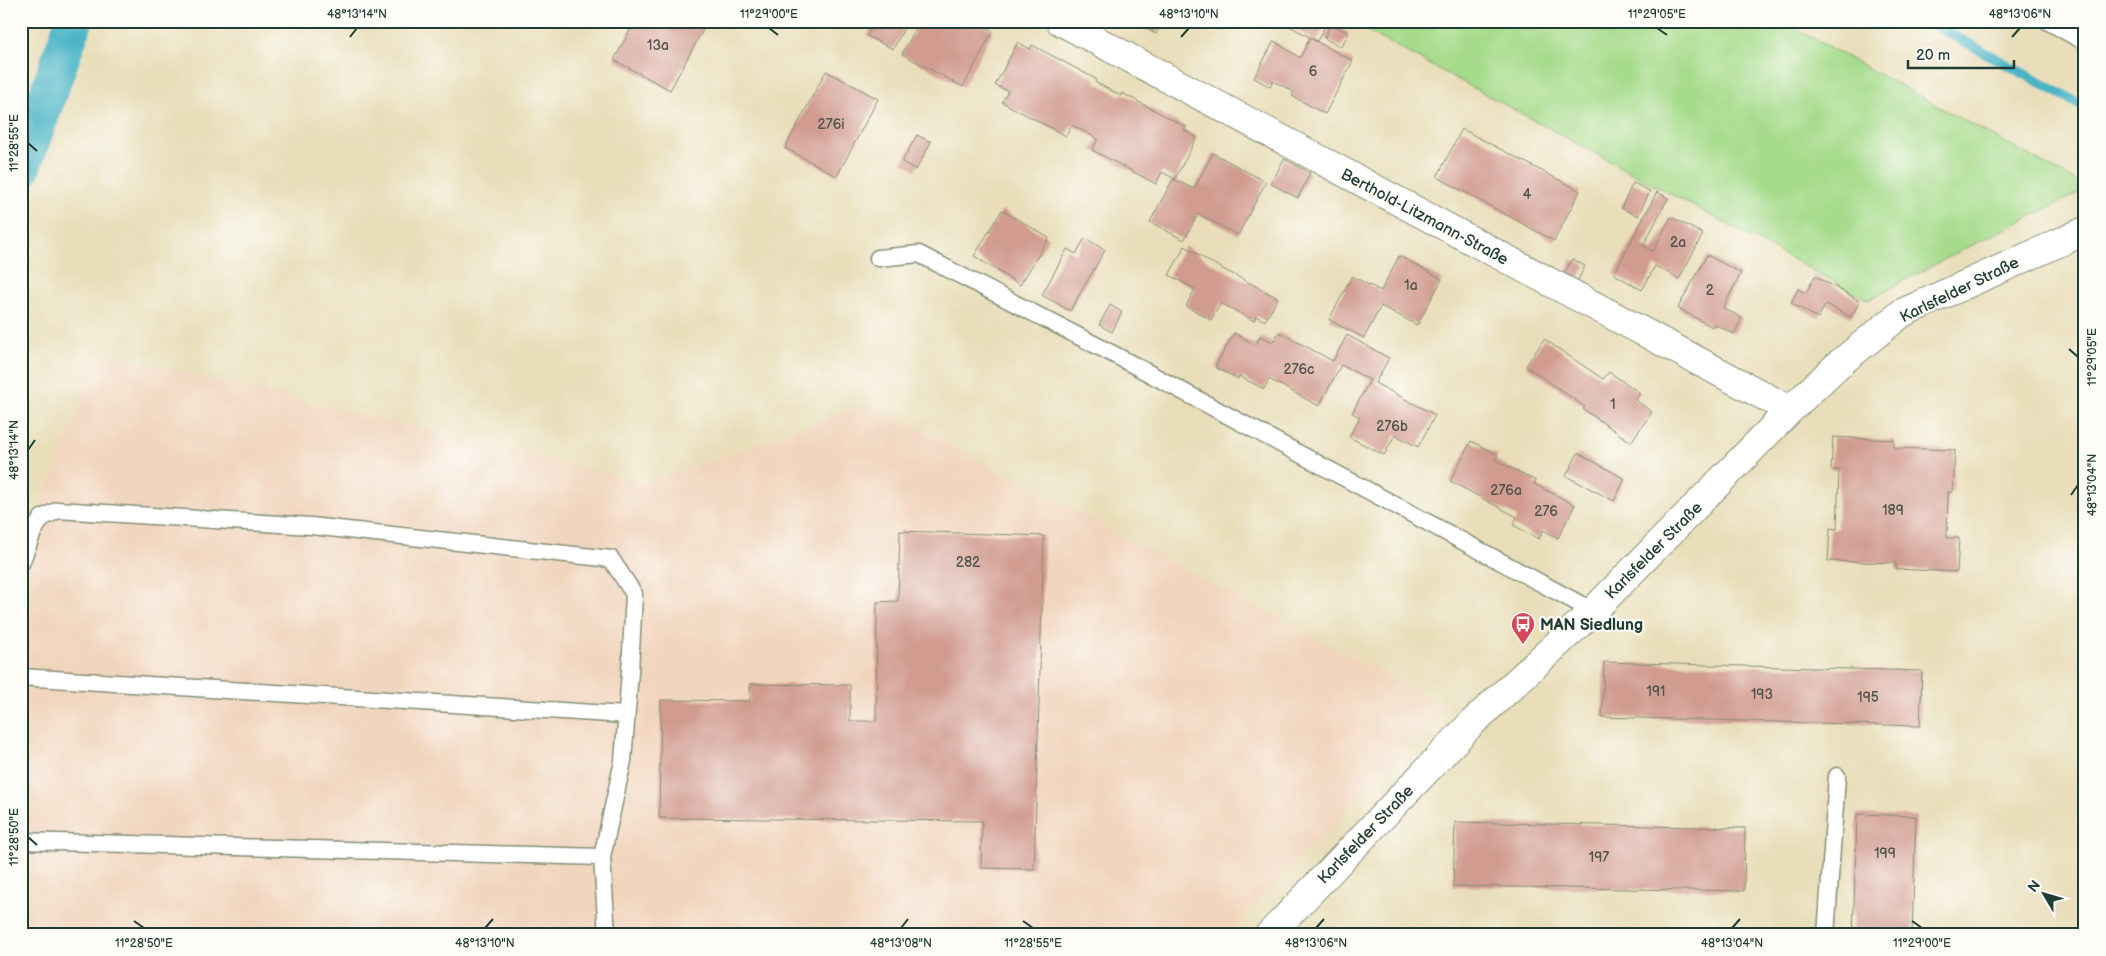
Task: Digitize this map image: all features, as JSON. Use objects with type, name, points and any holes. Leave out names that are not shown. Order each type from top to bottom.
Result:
[{"type":"street","name":"Berthold-Litzmann-Straße","points":[[1060,21],[1790,410]]},
{"type":"street","name":"Karlsfelder Straße","points":[[1270,935],[1472,723],[1593,610],[1790,410],[1839,364],[1902,313],[2085,231]]},
{"type":"lane","points":[[2046,21],[2085,42]]},
{"type":"lane","points":[[878,258],[919,254],[1113,354],[1593,610]]},
{"type":"lane","points":[[21,563],[34,530],[42,518],[58,510],[311,526],[611,559],[634,594],[623,761],[602,857],[607,935]]},
{"type":"lane","points":[[21,677],[626,715]]},
{"type":"lane","points":[[1826,935],[1837,776]]},
{"type":"lane","points":[[21,841],[602,857]]},
{"type":"shaded area","points":[[99,352],[648,483],[870,403],[1447,707],[1225,935],[21,935],[21,559]]},
{"type":"green space","points":[[1349,21],[1781,21],[2085,186],[2085,190],[1960,251],[1868,300]]},
{"type":"building","points":[[635,21],[686,21],[703,30],[670,90],[614,60]]},
{"type":"building","points":[[875,21],[908,21],[893,49],[867,36]]},
{"type":"building","points":[[920,21],[976,21],[993,31],[963,87],[902,54]]},
{"type":"building","points":[[1133,21],[1163,21],[1156,34]]},
{"type":"building","points":[[1284,21],[1328,21],[1317,41],[1284,23]]},
{"type":"building","points":[[1331,24],[1349,33],[1341,47],[1324,38]]},
{"type":"building","points":[[1310,38],[1353,61],[1325,114],[1292,96],[1294,92],[1273,81],[1270,87],[1254,78],[1274,41],[1300,58]]},
{"type":"building","points":[[1018,42],[1030,49],[1032,45],[1096,79],[1095,82],[1121,96],[1122,93],[1186,127],[1184,130],[1197,137],[1175,179],[1162,172],[1156,184],[1092,150],[1098,139],[1072,125],[1066,136],[1002,102],[1008,91],[995,85]]},
{"type":"building","points":[[826,71],[878,99],[837,176],[785,148]]},
{"type":"building","points":[[1462,129],[1580,191],[1554,241],[1437,177]]},
{"type":"building","points":[[917,135],[931,142],[916,170],[902,162]]},
{"type":"building","points":[[1213,153],[1266,182],[1238,235],[1198,214],[1184,240],[1150,222],[1173,179],[1194,189]]},
{"type":"building","points":[[1284,159],[1310,173],[1298,198],[1271,184]]},
{"type":"building","points":[[1633,183],[1650,191],[1638,216],[1621,208]]},
{"type":"building","points":[[1657,192],[1668,198],[1643,246],[1653,251],[1671,217],[1703,234],[1679,279],[1655,266],[1642,290],[1614,274]]},
{"type":"building","points":[[1002,210],[1049,238],[1020,285],[974,256]]},
{"type":"building","points":[[1085,238],[1105,250],[1070,311],[1042,295],[1067,249],[1076,254]]},
{"type":"building","points":[[1185,246],[1208,261],[1278,298],[1265,321],[1256,316],[1254,321],[1221,303],[1211,320],[1186,306],[1195,289],[1169,275]]},
{"type":"building","points":[[1707,255],[1741,273],[1723,308],[1742,318],[1734,334],[1714,324],[1712,327],[1678,308]]},
{"type":"building","points":[[1399,256],[1442,279],[1417,325],[1381,306],[1364,338],[1329,320],[1352,276],[1381,291]]},
{"type":"building","points":[[1572,259],[1585,266],[1576,284],[1563,277]]},
{"type":"building","points":[[1815,276],[1860,301],[1851,317],[1826,304],[1818,318],[1791,303],[1798,289],[1806,293]]},
{"type":"building","points":[[1110,305],[1122,312],[1112,332],[1099,325]]},
{"type":"building","points":[[1279,332],[1333,361],[1347,335],[1389,358],[1375,383],[1435,415],[1418,447],[1395,435],[1384,455],[1349,437],[1360,417],[1352,413],[1370,380],[1341,365],[1319,406],[1269,379],[1264,389],[1239,376],[1238,379],[1215,367],[1234,333],[1256,345],[1260,336],[1273,342]]},
{"type":"building","points":[[1544,339],[1603,379],[1609,372],[1640,393],[1635,400],[1652,412],[1631,442],[1526,366]]},
{"type":"building","points":[[1833,437],[1894,440],[1894,448],[1955,450],[1953,492],[1948,492],[1947,538],[1959,538],[1957,572],[1896,569],[1896,563],[1828,561],[1830,528],[1837,529],[1839,470],[1831,470]]},
{"type":"building","points":[[1471,441],[1498,455],[1495,460],[1536,481],[1534,484],[1575,505],[1558,538],[1543,530],[1539,539],[1513,525],[1517,517],[1450,481]]},
{"type":"building","points":[[1578,453],[1625,479],[1614,501],[1566,476]]},
{"type":"building","points":[[900,531],[1044,536],[1034,869],[981,868],[982,821],[659,818],[661,700],[750,701],[750,684],[850,685],[850,721],[876,721],[877,602],[898,601]]},
{"type":"building","points":[[1604,662],[1922,671],[1920,726],[1602,717]]},
{"type":"building","points":[[1857,814],[1916,816],[1912,935],[1853,935]]},
{"type":"building","points":[[1455,822],[1745,828],[1744,891],[1453,886]]},
{"type":"waterway","points":[[21,169],[74,21]]},
{"type":"waterway","points":[[1927,21],[2085,107]]},
{"type":"place","name":"MAN Siedlung","points":[[1523,645]]}]
